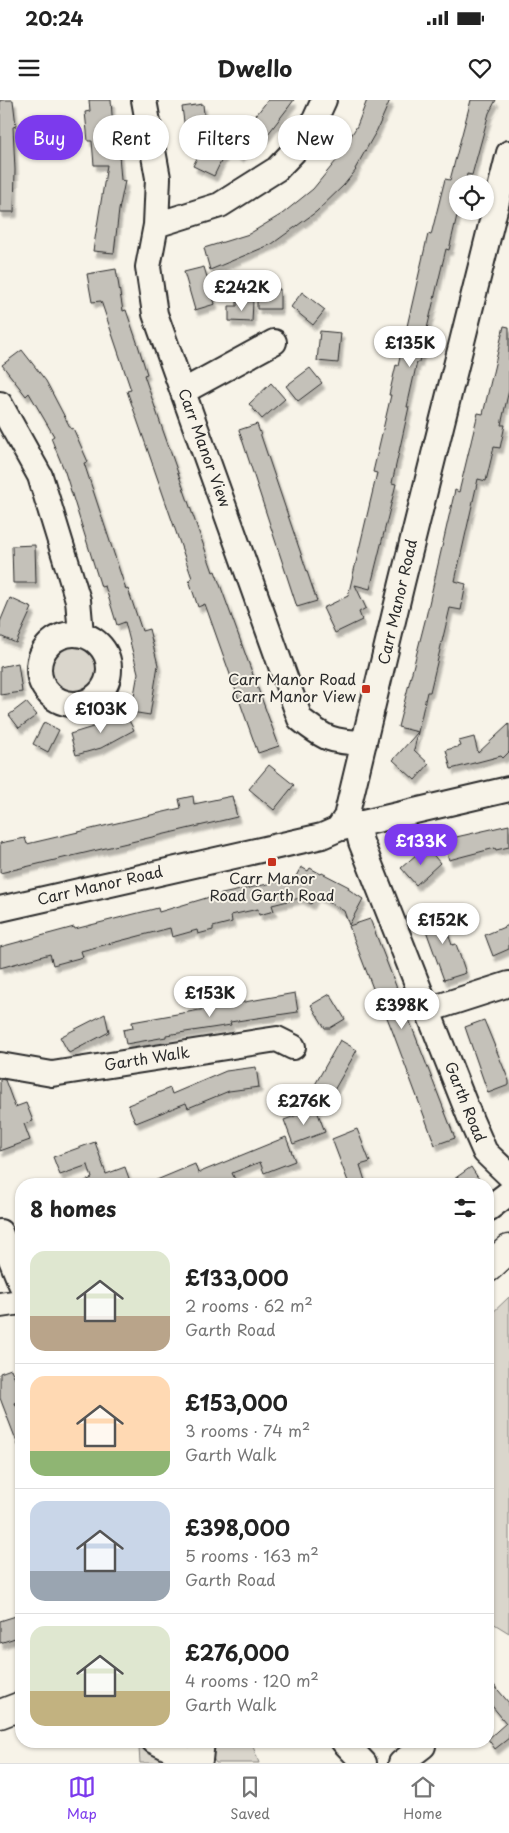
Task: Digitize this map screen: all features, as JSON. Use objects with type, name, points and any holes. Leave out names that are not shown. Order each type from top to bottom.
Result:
[{"type":"main road","points":[[494,1263],[509,1249]]},
{"type":"main road","points":[[0,1715],[15,1709]]},
{"type":"main road","points":[[0,1715],[15,1716]]},
{"type":"street","name":"Carr Manor View","points":[[144,100],[158,178],[156,224],[148,267],[155,314],[300,719],[322,737],[345,742],[364,743]]},
{"type":"street","points":[[156,224],[220,205],[276,170],[298,147],[313,124],[324,100]]},
{"type":"street","name":"Carr Manor Road","points":[[0,909],[322,836],[348,827],[346,817],[509,153]]},
{"type":"street","points":[[184,391],[274,342]]},
{"type":"street","points":[[0,404],[40,476],[78,600],[81,634]]},
{"type":"street","points":[[348,827],[509,790]]},
{"type":"street","name":"Garth Road","points":[[348,827],[361,842],[470,1120],[485,1152],[509,1175]]},
{"type":"street","points":[[428,1010],[509,984]]},
{"type":"street","name":"Garth Walk","points":[[0,1065],[52,1074],[277,1040],[293,1047]]},
{"type":"street","points":[[494,1204],[509,1193]]},
{"type":"street","points":[[0,1232],[15,1269]]},
{"type":"street","points":[[0,1305],[15,1303]]},
{"type":"street","points":[[169,1748],[178,1752],[196,1754]]},
{"type":"street","points":[[350,1748],[364,1763]]},
{"type":"street","points":[[401,1763],[420,1748]]},
{"type":"shaded area","points":[[69,641],[79,641],[94,649],[100,658],[102,669],[100,680],[94,689],[79,697],[69,697],[58,692],[51,685],[46,674],[46,664],[51,653],[58,646]]},
{"type":"shaded area","points":[[509,1297],[509,1633],[494,1624],[494,1311]]},
{"type":"shaded area","points":[[139,1748],[152,1750],[178,1763],[140,1763]]},
{"type":"shaded area","points":[[209,1748],[254,1748],[259,1763],[216,1763],[210,1754]]},
{"type":"building","points":[[0,100],[13,100],[15,117],[15,126],[13,127],[14,212],[0,212]]},
{"type":"building","points":[[89,100],[111,100],[112,115],[93,115],[93,153],[92,141],[88,141],[85,112],[90,111]]},
{"type":"building","points":[[268,100],[294,100],[283,115],[278,115],[278,121],[268,134],[268,115],[256,115]]},
{"type":"building","points":[[367,100],[390,100],[356,170],[344,185],[316,212],[272,244],[210,270],[204,248],[249,234],[282,214],[313,189],[337,160],[352,160],[352,134]]},
{"type":"building","points":[[471,100],[496,100],[489,113],[472,175],[451,175]]},
{"type":"building","points":[[203,104],[204,115],[183,115],[182,107]]},
{"type":"building","points":[[94,160],[119,160],[121,180],[125,181],[119,210],[114,253],[93,251],[107,165],[94,165]]},
{"type":"building","points":[[196,160],[222,160],[214,176],[193,166]]},
{"type":"building","points":[[445,179],[449,180],[449,220],[456,220],[449,250],[446,249],[419,362],[417,362],[392,483],[396,484],[370,589],[355,585],[366,608],[359,612],[362,620],[335,633],[323,608],[348,596],[377,473],[373,472],[391,395],[389,395],[396,365],[398,366],[428,234],[431,235]]},
{"type":"building","points":[[204,267],[215,304],[195,310],[184,272]]},
{"type":"building","points":[[116,269],[123,311],[126,310],[138,345],[147,374],[144,375],[160,422],[213,572],[215,571],[279,746],[258,753],[205,604],[198,607],[189,580],[192,578],[127,391],[131,390],[101,301],[92,302],[87,274]]},
{"type":"building","points":[[264,289],[280,289],[280,309],[257,309],[257,296],[263,296]]},
{"type":"building","points":[[302,292],[325,310],[313,325],[291,307]]},
{"type":"building","points":[[237,301],[253,301],[252,322],[229,321],[229,306],[237,306]]},
{"type":"building","points":[[504,326],[509,327],[509,390],[501,425],[505,425],[500,448],[494,447],[486,481],[478,479],[455,581],[466,584],[461,610],[450,608],[430,692],[427,692],[414,750],[429,764],[415,780],[393,760],[418,732],[398,727],[426,617],[455,490],[459,492],[478,413],[483,414]]},
{"type":"building","points":[[320,331],[341,333],[338,363],[317,361]]},
{"type":"building","points":[[22,350],[46,381],[71,429],[73,428],[88,462],[84,463],[126,590],[128,589],[142,631],[149,629],[158,665],[150,715],[131,712],[138,673],[125,622],[117,625],[105,586],[101,587],[65,472],[51,438],[54,436],[29,393],[26,396],[2,365]]},
{"type":"building","points":[[310,368],[322,383],[298,401],[286,386]]},
{"type":"building","points":[[271,383],[285,399],[262,419],[249,404]]},
{"type":"building","points":[[257,424],[317,601],[297,607],[239,430]]},
{"type":"building","points":[[35,545],[36,583],[13,583],[12,546]]},
{"type":"building","points":[[10,598],[32,608],[16,643],[0,636],[0,622]]},
{"type":"building","points":[[18,663],[22,692],[0,695],[0,667]]},
{"type":"building","points":[[26,702],[37,715],[19,728],[9,715]]},
{"type":"building","points":[[124,711],[134,730],[101,748],[76,755],[70,734],[96,726]]},
{"type":"building","points":[[44,722],[59,730],[48,752],[33,744]]},
{"type":"building","points":[[509,724],[509,752],[503,758],[501,756],[451,769],[446,750],[461,746],[459,741],[474,737],[478,753]]},
{"type":"building","points":[[269,765],[294,785],[274,810],[249,789]]},
{"type":"building","points":[[193,796],[194,804],[232,796],[237,817],[0,873],[0,843],[25,838],[27,844],[181,808],[179,799]]},
{"type":"building","points":[[509,825],[509,847],[496,850],[495,848],[449,860],[443,840]]},
{"type":"building","points":[[426,846],[440,863],[416,885],[401,868]]},
{"type":"building","points":[[301,867],[308,871],[310,868],[322,873],[349,887],[348,889],[363,899],[349,925],[344,911],[316,895],[311,904],[300,898],[272,905],[274,911],[259,915],[258,909],[231,915],[232,922],[213,927],[213,930],[198,934],[197,930],[172,937],[170,928],[81,951],[83,957],[53,965],[50,954],[0,968],[0,947],[74,927],[75,929],[158,908],[159,912],[213,896],[295,878]]},
{"type":"building","points":[[439,908],[452,945],[456,944],[466,973],[444,980],[420,914]]},
{"type":"building","points":[[370,919],[455,1138],[435,1145],[392,1030],[376,990],[374,991],[349,926]]},
{"type":"building","points":[[509,925],[509,949],[493,956],[485,935]]},
{"type":"building","points":[[295,993],[298,1012],[230,1022],[231,1025],[166,1035],[166,1037],[126,1044],[123,1030],[133,1028],[132,1022]]},
{"type":"building","points":[[330,994],[345,1019],[330,1028],[325,1028],[311,1005]]},
{"type":"building","points":[[105,1014],[109,1032],[69,1053],[60,1037]]},
{"type":"building","points":[[484,1020],[509,1081],[509,1085],[488,1093],[465,1027]]},
{"type":"building","points":[[340,1040],[357,1050],[329,1099],[312,1090]]},
{"type":"building","points":[[256,1067],[259,1087],[229,1091],[188,1108],[186,1103],[136,1123],[128,1105],[170,1088],[172,1094],[226,1071]]},
{"type":"building","points":[[0,1079],[5,1080],[15,1107],[26,1103],[33,1121],[24,1124],[30,1140],[0,1151]]},
{"type":"building","points":[[316,1108],[325,1132],[293,1144],[284,1120]]},
{"type":"building","points":[[357,1129],[370,1162],[360,1165],[364,1178],[347,1178],[332,1139]]},
{"type":"building","points":[[286,1137],[295,1161],[264,1173],[260,1162],[232,1173],[234,1178],[161,1178],[195,1164],[198,1173]]},
{"type":"building","points":[[95,1142],[106,1174],[125,1167],[129,1178],[92,1178],[88,1165],[60,1175],[53,1157]]},
{"type":"building","points":[[471,1167],[478,1178],[456,1178]]},
{"type":"building","points":[[11,1369],[15,1379],[15,1437],[0,1398],[0,1373]]},
{"type":"building","points":[[15,1616],[15,1638],[0,1643],[0,1621]]},
{"type":"building","points":[[494,1685],[509,1703],[509,1738],[495,1749],[494,1734],[506,1723],[494,1708]]},
{"type":"place","name":"Carr Manor Road Carr Manor View","points":[[366,689]]},
{"type":"place","name":"Carr Manor Road Garth Road","points":[[272,862]]}]
